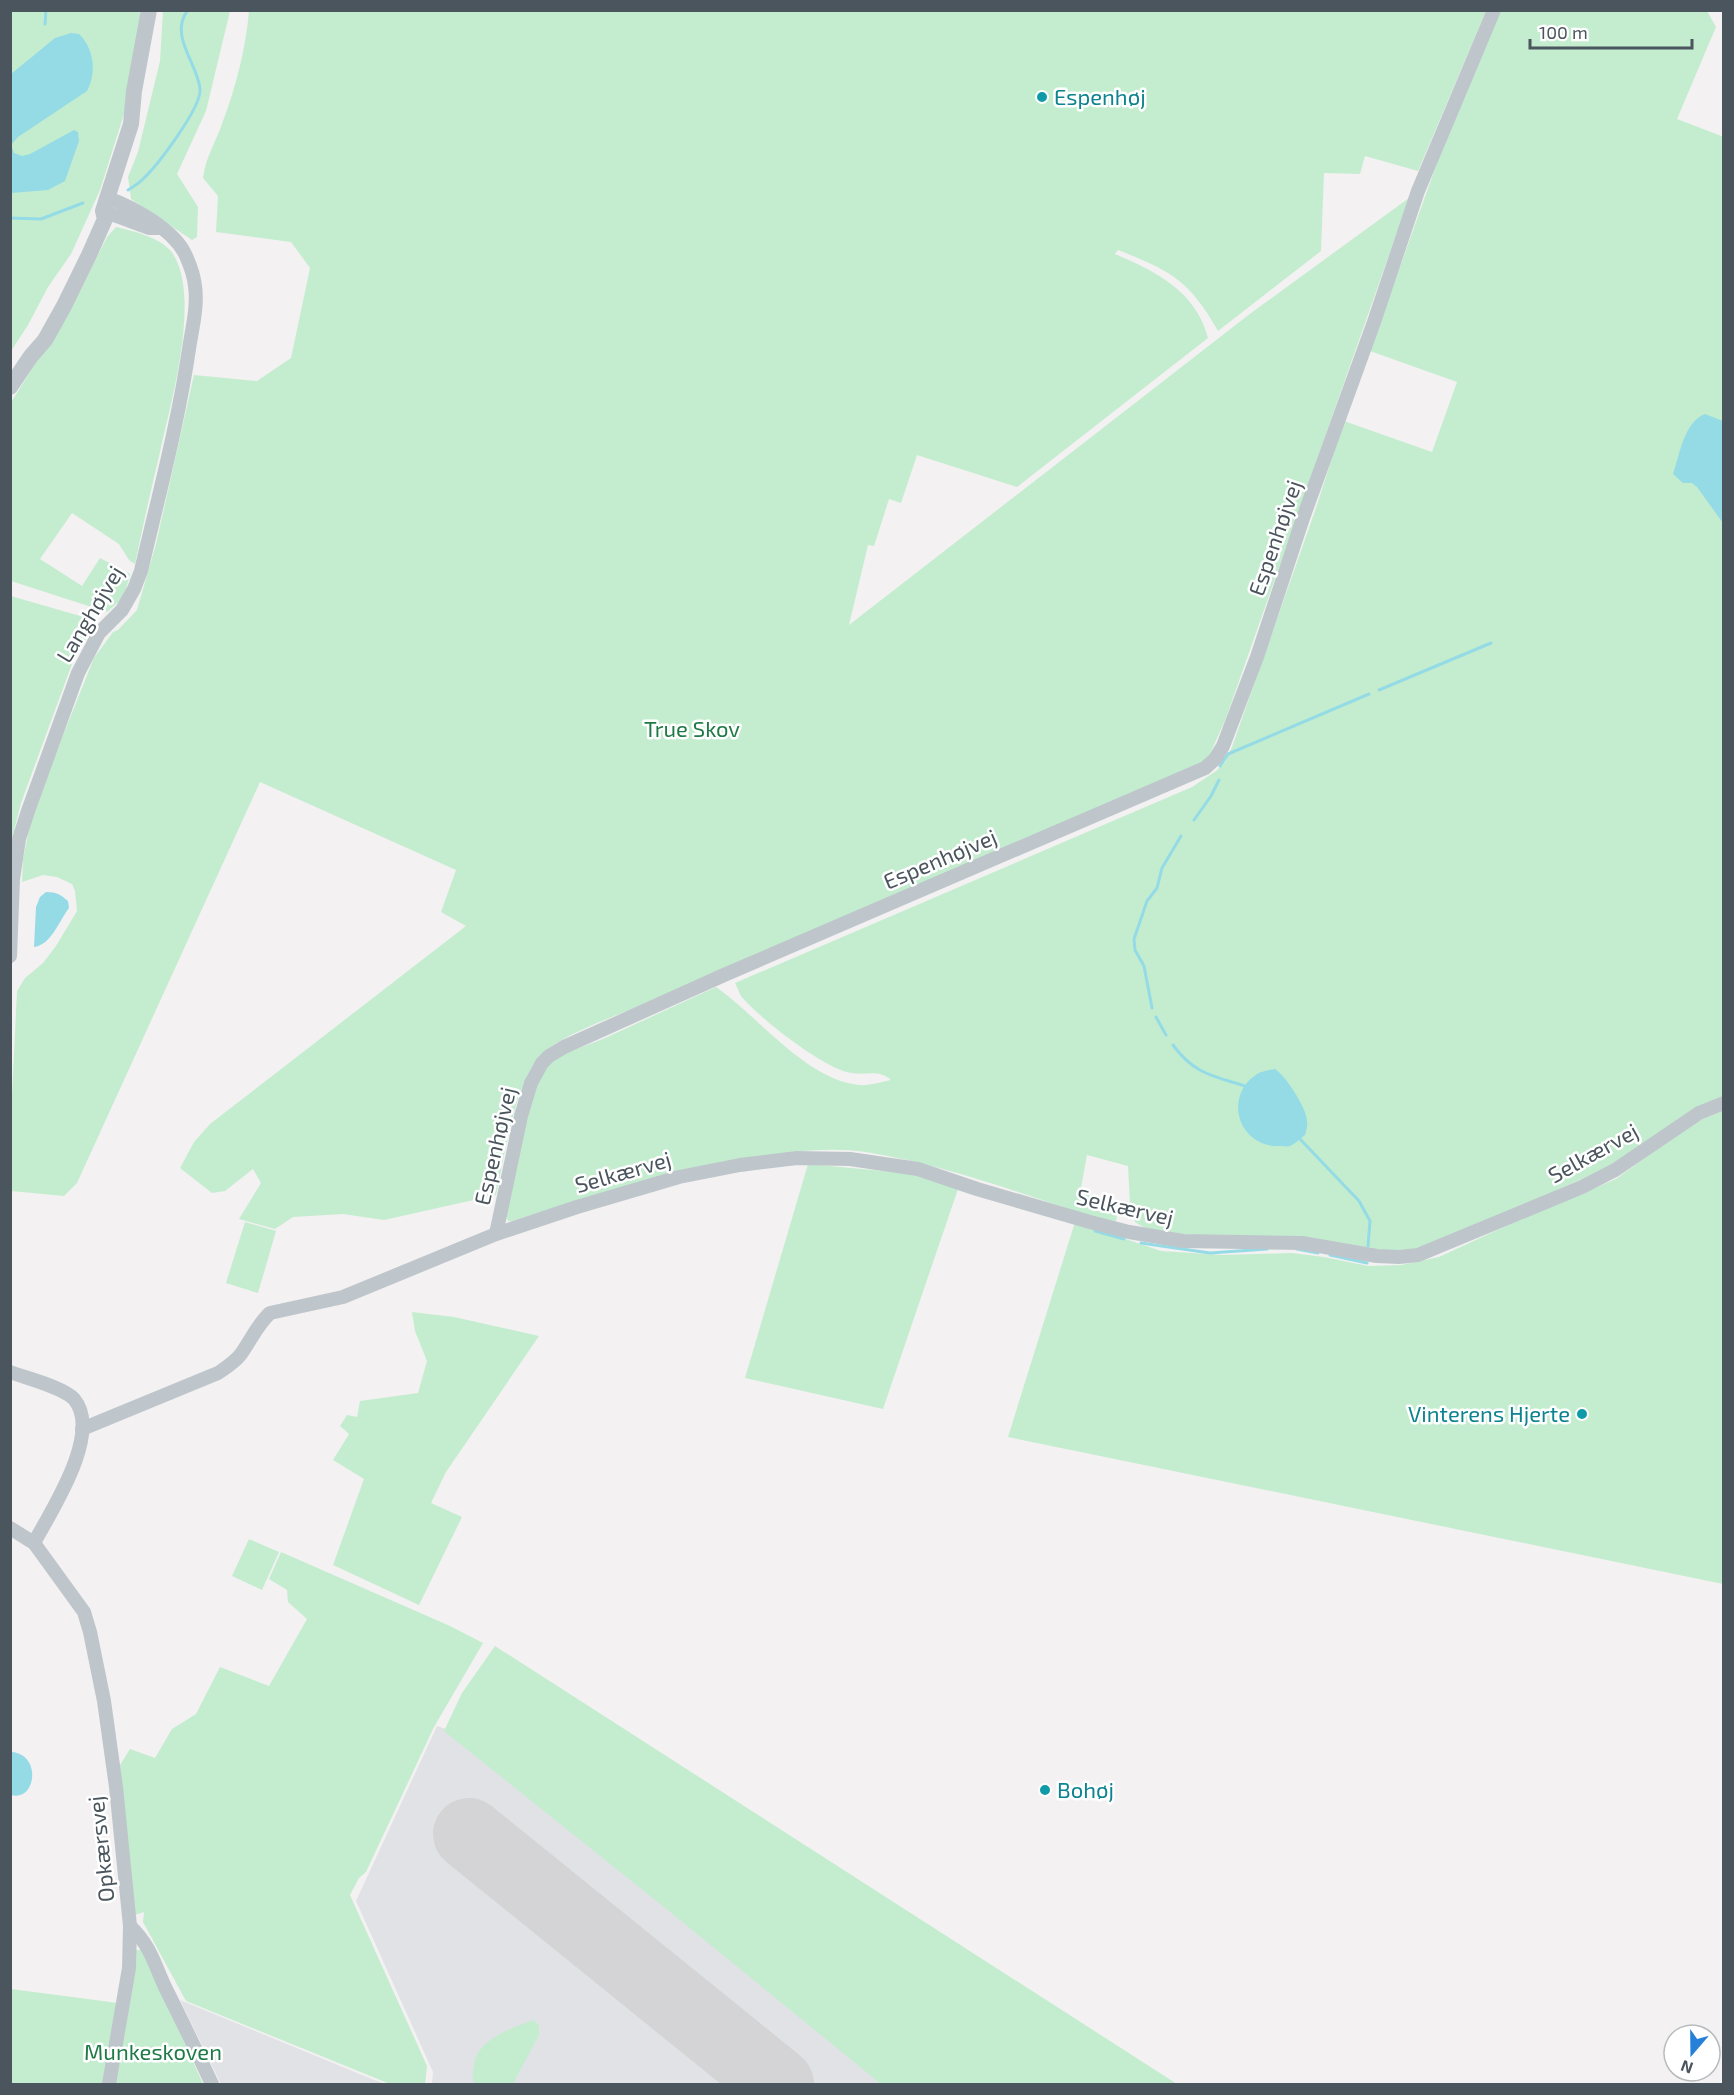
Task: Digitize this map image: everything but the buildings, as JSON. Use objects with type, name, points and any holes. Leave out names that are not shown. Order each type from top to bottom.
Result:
[{"type":"street","points":[[10,387],[45,340],[105,219],[105,204],[131,124],[134,91],[149,10]]},
{"type":"street","points":[[131,124],[138,119],[151,59],[158,10]]},
{"type":"street","name":"Espenhøjvej","points":[[82,1429],[218,1373],[231,1365],[241,1354],[262,1320],[270,1313],[343,1297],[496,1234],[525,1099],[536,1072],[549,1056],[564,1047],[735,970],[1204,768],[1215,759],[1223,746],[1257,657],[1303,518],[1374,322],[1418,191],[1494,10]]},
{"type":"street","name":"Langhøjvej","points":[[10,956],[13,879],[20,839],[78,673],[99,633],[122,610],[137,580],[183,387],[195,305],[196,287],[184,252],[176,241],[153,220],[105,204]]},
{"type":"street","name":"Selkærvej","points":[[496,1234],[679,1177],[740,1165],[797,1158],[879,1162],[918,1169],[977,1189],[1129,1232],[1183,1241],[1302,1243],[1356,1253],[1398,1257],[1418,1255],[1582,1187],[1615,1170],[1699,1113],[1724,1103]]},
{"type":"street","points":[[10,1372],[62,1391],[74,1398],[79,1409],[83,1440],[61,1493],[34,1543],[10,1528]]},
{"type":"street","name":"Opkærsvej","points":[[34,1543],[84,1612],[109,1732],[130,1926],[127,1982],[109,2085]]},
{"type":"street","points":[[130,1926],[143,1939],[150,1951],[212,2085]]},
{"type":"shaded area","points":[[437,1726],[446,1729],[885,2084],[432,2084],[433,2072],[356,1901]]},
{"type":"shaded area","points":[[180,2000],[384,2084],[221,2084]]},
{"type":"green space","points":[[10,11],[141,11],[124,114],[100,190],[71,254],[48,287],[11,351]]},
{"type":"green space","points":[[163,11],[230,11],[206,111],[177,174],[198,207],[197,237],[192,240],[131,199],[128,177],[138,152],[160,61]]},
{"type":"green space","name":"True Skov","points":[[249,11],[1486,11],[1418,171],[1365,156],[1360,174],[1324,173],[1321,251],[1218,331],[1198,300],[1177,279],[1152,264],[1118,250],[1115,254],[1159,276],[1184,295],[1194,307],[1208,338],[1017,487],[917,455],[901,503],[889,499],[874,546],[868,545],[849,625],[1251,313],[1409,198],[1226,718],[1210,754],[1201,764],[561,1040],[537,1059],[522,1089],[511,1124],[496,1195],[384,1220],[343,1214],[293,1217],[275,1229],[239,1219],[261,1183],[253,1169],[225,1191],[212,1193],[180,1168],[194,1142],[210,1124],[466,926],[441,912],[456,870],[260,782],[77,1183],[64,1196],[11,1191],[11,1117],[17,991],[25,978],[43,963],[56,946],[77,911],[72,884],[57,877],[43,875],[22,882],[23,859],[33,810],[94,658],[113,632],[118,630],[137,610],[156,544],[194,375],[257,381],[291,358],[310,268],[291,242],[216,232],[218,196],[203,178],[206,163],[236,81],[246,39]]},
{"type":"green space","points":[[1500,11],[1707,11],[1716,27],[1677,119],[1724,137],[1723,1099],[1591,1175],[1434,1245],[1409,1251],[1389,1252],[1182,1234],[1145,1228],[1135,1222],[1130,1204],[1128,1166],[1087,1155],[1080,1193],[1119,1202],[1116,1221],[1102,1220],[926,1165],[866,1152],[817,1150],[742,1160],[693,1171],[508,1221],[506,1216],[532,1090],[540,1073],[558,1056],[603,1039],[716,987],[783,1045],[820,1072],[839,1081],[859,1085],[891,1080],[881,1074],[847,1072],[822,1061],[761,1016],[741,996],[735,983],[1192,787],[1225,762],[1316,508],[1344,421],[1432,452],[1457,382],[1370,351],[1446,138]]},
{"type":"green space","points":[[116,227],[155,239],[173,254],[181,273],[184,323],[176,379],[135,564],[129,560],[119,544],[72,513],[40,559],[82,586],[100,558],[130,574],[124,597],[107,612],[11,581],[10,404],[78,295],[107,237]]},
{"type":"green space","points":[[11,596],[94,620],[95,627],[76,653],[21,803],[11,842]]},
{"type":"green space","points":[[1723,1111],[1723,1584],[1008,1437],[1075,1222],[1161,1251],[1223,1255],[1292,1253],[1368,1266],[1401,1265],[1439,1257],[1616,1179],[1693,1123]]},
{"type":"green space","points":[[808,1164],[916,1174],[958,1189],[883,1409],[745,1378]]},
{"type":"green space","points":[[245,1222],[276,1231],[258,1293],[226,1283]]},
{"type":"green space","points":[[412,1312],[454,1317],[539,1336],[446,1472],[431,1503],[462,1517],[419,1605],[333,1565],[364,1479],[333,1460],[349,1434],[340,1426],[347,1415],[357,1417],[360,1401],[418,1393],[427,1361],[415,1331]]},
{"type":"green space","points":[[249,1539],[279,1552],[262,1590],[232,1576]]},
{"type":"green space","points":[[281,1552],[450,1626],[483,1643],[434,1727],[366,1872],[359,1878],[350,1895],[427,2066],[425,2084],[390,2084],[186,2001],[143,1922],[144,1912],[135,1915],[120,1765],[130,1749],[155,1758],[172,1729],[196,1714],[220,1667],[269,1686],[307,1619],[288,1602],[287,1590],[269,1579]]},
{"type":"green space","points":[[495,1646],[1177,2084],[881,2084],[444,1731],[462,1693]]},
{"type":"green space","name":"Munkeskoven","points":[[136,1950],[143,1950],[203,2084],[113,2084]]},
{"type":"green space","points":[[11,1989],[118,2003],[103,2084],[11,2084]]},
{"type":"green space","points":[[534,2020],[539,2026],[539,2035],[513,2084],[475,2084],[474,2066],[481,2049],[496,2036]]},
{"type":"water","points":[[71,33],[79,34],[91,53],[93,69],[87,91],[18,137],[11,145],[11,74],[55,38]]},
{"type":"water","points":[[74,130],[78,132],[79,141],[65,181],[48,190],[11,193],[11,145],[14,153],[22,156]]},
{"type":"water","points":[[1705,414],[1723,421],[1723,523],[1697,487],[1692,483],[1683,483],[1673,474],[1687,431],[1698,418]]},
{"type":"water","points":[[46,892],[56,893],[63,897],[68,901],[69,908],[50,937],[34,947],[36,907],[40,897]]},
{"type":"water","points":[[1275,1069],[1295,1092],[1306,1115],[1305,1135],[1289,1146],[1266,1144],[1254,1139],[1245,1130],[1240,1119],[1238,1107],[1240,1095],[1246,1084],[1257,1074]]},
{"type":"water","points":[[12,1752],[22,1755],[28,1761],[31,1769],[30,1785],[26,1792],[19,1795],[11,1795]]},
{"type":"waterway","points":[[45,24],[46,10]]},
{"type":"waterway","points":[[128,190],[143,179],[168,150],[187,122],[199,98],[198,79],[182,39],[181,29],[188,10]]},
{"type":"waterway","points":[[10,218],[41,219],[83,203]]},
{"type":"waterway","points":[[1379,690],[1491,643]]},
{"type":"waterway","points":[[1220,766],[1228,754],[1369,694]]},
{"type":"waterway","points":[[1194,820],[1219,780]]},
{"type":"waterway","points":[[1152,1008],[1144,966],[1135,950],[1134,939],[1147,901],[1157,888],[1162,868],[1181,836]]},
{"type":"waterway","points":[[1156,1017],[1166,1035]]},
{"type":"waterway","points":[[1173,1045],[1181,1055],[1205,1073],[1245,1086]]},
{"type":"waterway","points":[[1300,1139],[1359,1201],[1370,1221],[1368,1246]]},
{"type":"waterway","points":[[1095,1231],[1124,1239]]},
{"type":"waterway","points":[[1141,1243],[1210,1253],[1267,1249]]},
{"type":"waterway","points":[[1297,1249],[1318,1253]]},
{"type":"waterway","points":[[1330,1255],[1367,1263]]},
{"type":"runway","points":[[469,1834],[778,2084]]},
{"type":"place","name":"Espenhøj","points":[[1042,97]]},
{"type":"place","name":"Vinterens Hjerte","points":[[1582,1414]]},
{"type":"place","name":"Bohøj","points":[[1045,1790]]}]
